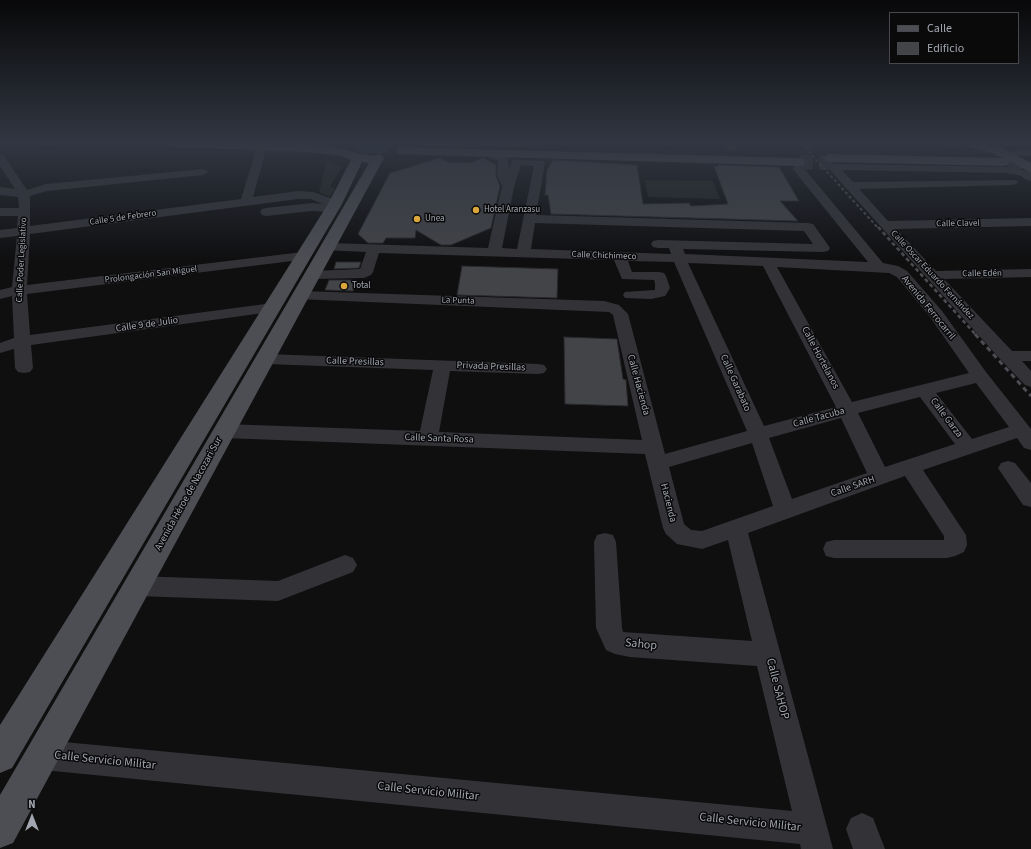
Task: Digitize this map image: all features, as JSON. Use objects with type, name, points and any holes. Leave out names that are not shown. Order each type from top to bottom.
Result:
[{"type":"main road","name":"Avenida Héroe de Nacozari Sur","points":[[0,830],[301,296],[308,266],[343,183]]},
{"type":"main road","name":"Avenida Héroe de Nacozari Sur","points":[[0,756],[273,308],[308,266],[328,247],[345,183]]},
{"type":"street","points":[[16,183],[24,194]]},
{"type":"street","points":[[0,192],[24,194],[46,188],[99,183]]},
{"type":"street","points":[[246,201],[252,183]]},
{"type":"street","points":[[494,252],[509,183]]},
{"type":"street","points":[[530,219],[808,227],[823,248],[677,252],[524,247],[536,183]]},
{"type":"street","points":[[815,183],[879,266]]},
{"type":"street","name":"Calle Oscar Eduardo Fernández","points":[[847,183],[1031,381]]},
{"type":"street","points":[[850,186],[1003,183]]},
{"type":"street","name":"Calle Poder Legislativo","points":[[24,194],[25,212],[19,290],[24,368]]},
{"type":"street","name":"Calle 5 de Febrero","points":[[0,234],[23,234],[224,204],[306,194],[334,206]]},
{"type":"street","points":[[224,204],[222,216],[334,206]]},
{"type":"street","points":[[0,212],[25,212]]},
{"type":"street","name":"Calle Clavel","points":[[885,225],[1031,222]]},
{"type":"street","name":"Calle Garabato","points":[[669,223],[677,252],[758,434],[786,510]]},
{"type":"street","points":[[0,247],[23,234]]},
{"type":"street","name":"Calle Chichimeco","points":[[328,247],[494,252],[524,247],[619,256],[677,252],[768,263],[879,266]]},
{"type":"street","name":"Prolongación San Miguel","points":[[0,295],[19,290],[308,266],[359,275],[366,272],[374,248]]},
{"type":"street","points":[[619,256],[627,276],[659,276],[662,283],[663,288],[660,292],[651,295],[630,295]]},
{"type":"street","name":"Calle Hortelanos","points":[[768,263],[846,410],[879,477]]},
{"type":"street","name":"Avenida Ferrocarril","points":[[879,266],[893,269],[902,274],[936,314],[980,376],[1026,436]]},
{"type":"street","name":"Calle Edén","points":[[934,275],[1031,274]]},
{"type":"street","name":"La Punta","points":[[301,296],[596,306],[614,308]]},
{"type":"street","name":"Calle 9 de Julio","points":[[0,348],[22,341],[273,308]]},
{"type":"street","name":"Calle Hacienda","points":[[614,308],[620,314],[656,455]]},
{"type":"street","points":[[1007,356],[1031,356]]},
{"type":"street","name":"Calle Presillas","points":[[266,359],[443,365]]},
{"type":"street","points":[[428,438],[443,365]]},
{"type":"street","name":"Privada Presillas","points":[[443,365],[538,369]]},
{"type":"street","name":"Calle Tacuba","points":[[656,455],[758,434],[924,389],[980,376]]},
{"type":"street","name":"Calle Garza","points":[[924,389],[968,447]]},
{"type":"street","name":"Calle Santa Rosa","points":[[225,431],[428,438],[656,455]]},
{"type":"street","name":"Calle SARH","points":[[685,538],[702,540],[968,447],[1026,436]]},
{"type":"street","name":"Hacienda","points":[[656,455],[674,528],[685,538]]},
{"type":"street","points":[[834,549],[947,549],[956,545],[955,535],[910,467]]},
{"type":"street","points":[[1008,468],[1031,499]]},
{"type":"street","name":"Calle SAHOP","points":[[736,528],[815,839]]},
{"type":"street","name":"Sahop","points":[[605,542],[609,628],[615,642],[630,645],[768,654]]},
{"type":"street","points":[[137,586],[278,591],[345,565]]},
{"type":"street","name":"Calle Servicio Militar","points":[[43,754],[815,839]]},
{"type":"shaded area","points":[[321,183],[332,183],[330,186],[335,189],[330,197],[319,192]]},
{"type":"shaded area","points":[[645,183],[714,183],[720,199],[648,197]]},
{"type":"building","points":[[385,183],[499,183],[500,186],[491,228],[451,245],[441,245],[416,230],[415,238],[386,238],[383,243],[368,243],[358,234]]},
{"type":"building","points":[[546,183],[640,183],[643,204],[689,203],[691,206],[728,204],[720,183],[788,183],[799,201],[780,201],[798,221],[551,214],[548,195],[545,195]]},
{"type":"building","name":"Total","points":[[336,262],[361,262],[359,268],[334,269]]},
{"type":"building","points":[[462,266],[558,269],[557,298],[457,295]]},
{"type":"building","name":"Total","points":[[329,280],[356,280],[353,291],[325,290]]},
{"type":"building","points":[[564,337],[617,339],[623,379],[626,380],[628,406],[565,404]]},
{"type":"railway","points":[[837,183],[878,228]]},
{"type":"railway","points":[[878,227],[976,335]]},
{"type":"railway","points":[[975,334],[1031,396]]},
{"type":"place","name":"Hotel Aranzasu","points":[[476,210]]},
{"type":"place","name":"Unea","points":[[417,219]]},
{"type":"place","name":"Total","points":[[344,286]]}]
